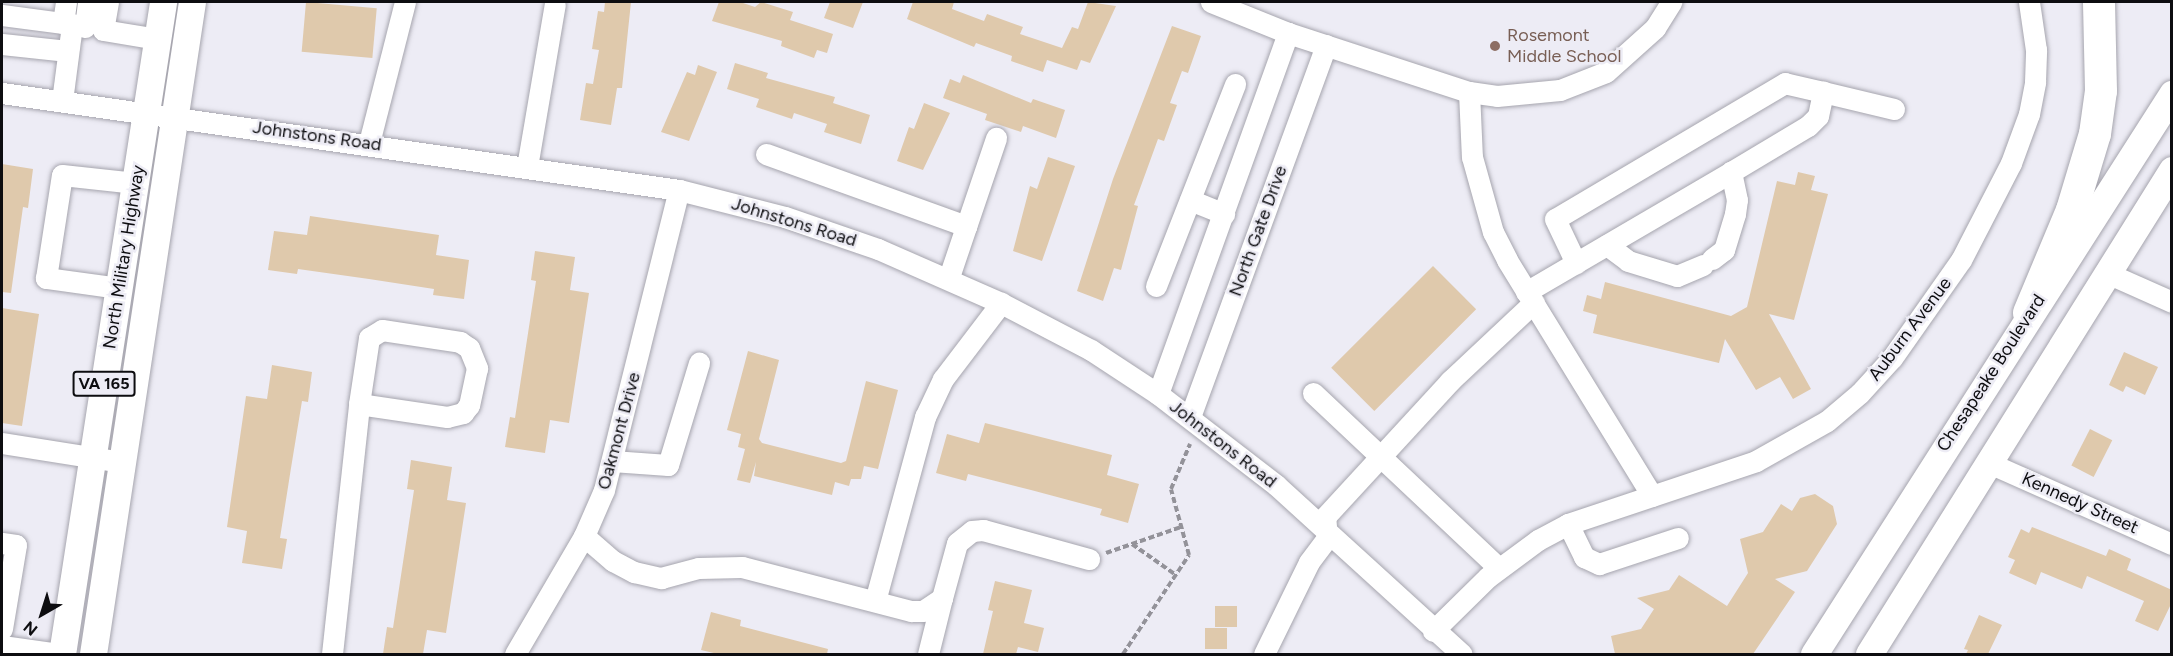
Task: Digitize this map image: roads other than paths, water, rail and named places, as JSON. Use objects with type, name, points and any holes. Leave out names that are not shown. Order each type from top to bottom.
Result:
[{"type":"highway","points":[[2029,313],[2084,177],[2095,134],[2102,57],[2099,2]]},
{"type":"main road","name":"North Military Highway","points":[[61,654],[163,2]]},
{"type":"main road","name":"North Military Highway","points":[[93,654],[192,2]]},
{"type":"main road","name":"Chesapeake Boulevard","points":[[1814,654],[2029,313],[2172,94]]},
{"type":"main road","points":[[1878,652],[1989,463],[2172,170]]},
{"type":"street","points":[[66,2],[81,26]]},
{"type":"street","points":[[62,101],[68,51],[81,26],[88,2]]},
{"type":"street","points":[[81,26],[108,2]]},
{"type":"street","points":[[369,143],[405,2]]},
{"type":"street","points":[[1211,2],[1288,33],[1469,92],[1528,95],[1590,80],[1630,54],[1655,28],[1671,2]]},
{"type":"street","name":"Auburn Avenue","points":[[1433,631],[1500,568],[1568,524],[1756,460],[1792,443],[1827,421],[1892,358],[1961,260],[2011,163],[2029,114],[2035,82],[2036,50],[2029,2]]},
{"type":"street","points":[[526,167],[555,4]]},
{"type":"street","points":[[2,15],[158,39]]},
{"type":"street","name":"North Gate Drive","points":[[1158,394],[1288,33]]},
{"type":"street","points":[[2,44],[68,51]]},
{"type":"street","name":"North Gate Drive","points":[[1190,417],[1326,45]]},
{"type":"street","points":[[1576,263],[1555,219],[1785,83],[1894,109]]},
{"type":"street","points":[[1156,286],[1235,84]]},
{"type":"street","points":[[1469,92],[1472,157],[1480,195],[1493,232],[1530,297],[1652,496]]},
{"type":"street","points":[[1264,654],[1327,531],[1325,517],[1530,297],[1576,263],[1808,126],[1818,116],[1823,92]]},
{"type":"street","name":"Johnstons Road","points":[[2,93],[369,143],[679,190],[785,217],[949,277],[1090,350],[1190,417],[1327,531],[1433,631],[1462,654]]},
{"type":"street","points":[[949,277],[996,138]]},
{"type":"street","points":[[766,154],[966,226]]},
{"type":"street","points":[[1607,245],[1628,261],[1677,276],[1707,262],[1724,250],[1735,214],[1737,200],[1731,172]]},
{"type":"street","points":[[119,288],[45,278],[62,175],[136,183]]},
{"type":"street","name":"Oakmont Drive","points":[[514,654],[584,536],[612,461],[679,190]]},
{"type":"street","points":[[1190,200],[1224,214]]},
{"type":"street","points":[[2107,273],[2172,302]]},
{"type":"street","points":[[875,601],[925,417],[943,379],[1001,303]]},
{"type":"street","points":[[332,654],[359,404],[369,338],[376,332],[460,342],[475,357],[477,368],[469,405],[453,417],[359,404]]},
{"type":"street","points":[[612,461],[668,465],[699,363]]},
{"type":"street","points":[[1313,393],[1500,568]]},
{"type":"street","points":[[2,443],[122,462]]},
{"type":"street","name":"Kennedy Street","points":[[1989,463],[2172,544]]},
{"type":"street","points":[[1568,524],[1584,556],[1599,564],[1678,538]]},
{"type":"street","points":[[928,654],[957,543],[972,531],[983,530],[1089,559]]},
{"type":"street","points":[[584,536],[613,561],[634,572],[661,578],[699,568],[742,567],[923,611],[942,598]]},
{"type":"street","points":[[2,543],[16,545],[2,629]]},
{"type":"street","points":[[2,646],[61,654]]},
{"type":"place","name":"Rosemont Middle School","points":[[1495,46]]}]
